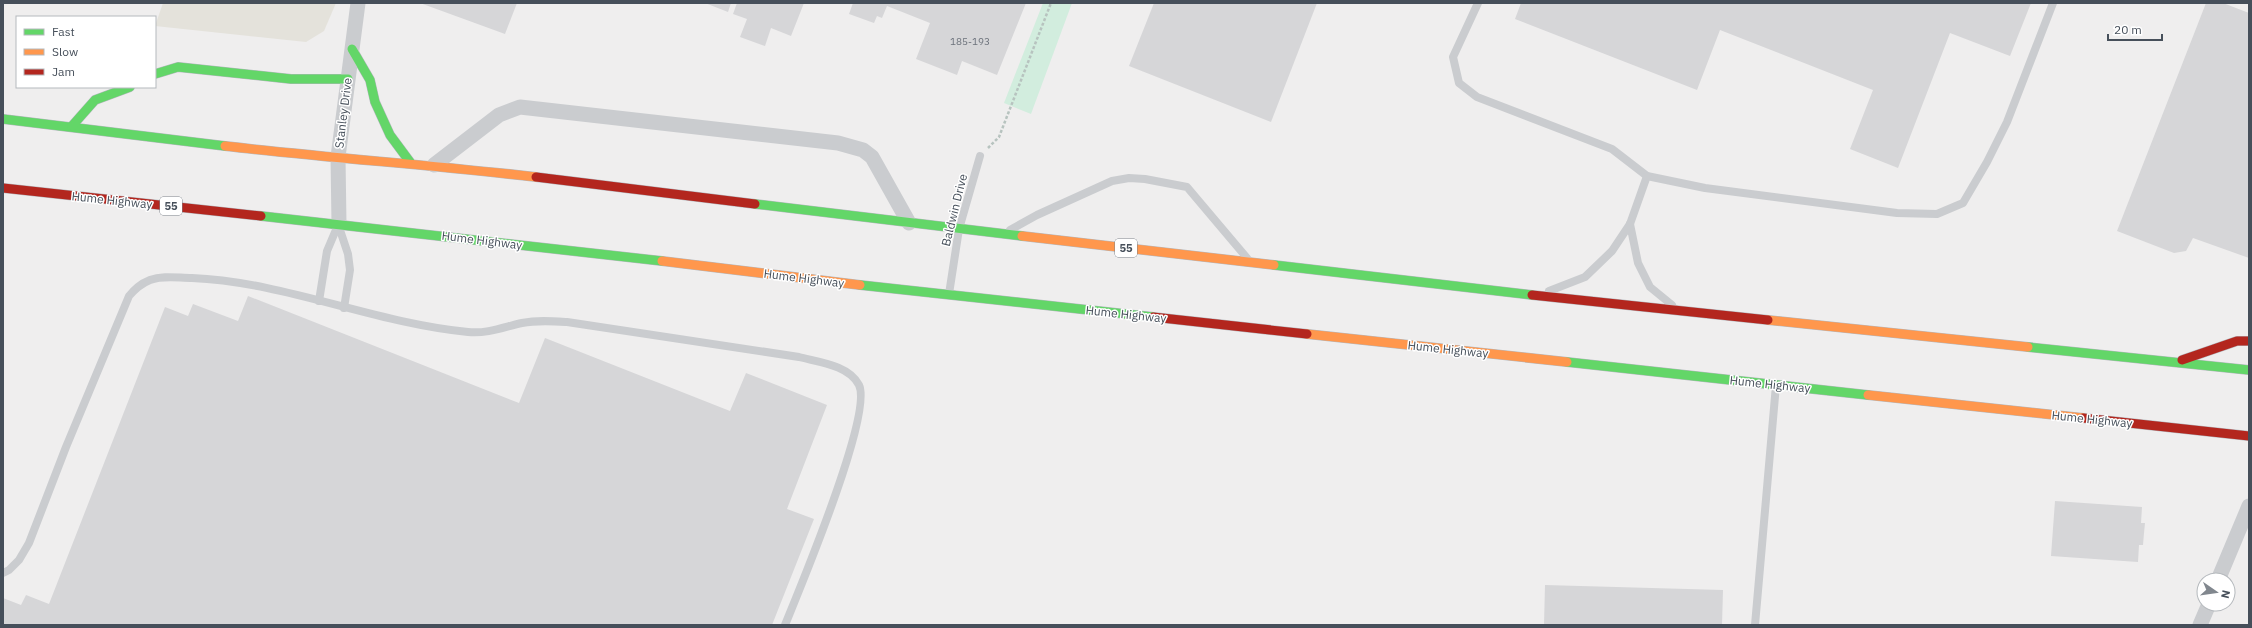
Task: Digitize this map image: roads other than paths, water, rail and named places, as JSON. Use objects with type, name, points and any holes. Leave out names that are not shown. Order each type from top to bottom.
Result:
[{"type":"highway","points":[[352,49],[370,80],[375,102],[390,135],[410,162]]},
{"type":"highway","points":[[156,74],[178,68],[291,79],[348,79]]},
{"type":"highway","points":[[72,126],[94,100],[127,88]]},
{"type":"highway","name":"55","points":[[3,119],[72,126],[295,154],[410,162],[959,229],[1678,311],[2249,370]]},
{"type":"highway","name":"Hume Highway","points":[[3,188],[339,224],[949,295],[2249,436]]},
{"type":"highway","points":[[2178,362],[2237,341],[2249,341]]},
{"type":"street","name":"Stanley Drive","points":[[339,224],[338,157],[358,3]]},
{"type":"street","points":[[434,165],[499,115],[520,107],[838,143],[863,150],[872,157],[909,223]]},
{"type":"street","points":[[2221,572],[2249,506]]},
{"type":"street","points":[[2200,625],[2206,612]]},
{"type":"lane","points":[[1478,3],[1454,57],[1459,83],[1477,97],[1612,149],[1647,176],[1705,188],[1897,213],[1937,214],[1963,203],[2007,122],[2053,3]]},
{"type":"lane","points":[[156,65],[178,68]]},
{"type":"lane","name":"Baldwin Drive","points":[[949,295],[959,229],[980,156]]},
{"type":"lane","points":[[1537,295],[1585,277],[1612,251],[1630,224],[1647,176]]},
{"type":"lane","points":[[1003,234],[1037,215],[1112,181],[1129,178],[1145,179],[1187,187],[1251,262]]},
{"type":"lane","points":[[319,301],[327,251],[339,224]]},
{"type":"lane","points":[[339,224],[348,254],[350,270],[344,308]]},
{"type":"lane","points":[[1630,224],[1638,263],[1650,287],[1678,311]]},
{"type":"lane","points":[[3,573],[9,570],[19,560],[29,543],[66,447],[128,296],[137,287],[151,280],[168,277],[212,279],[273,288],[394,320],[470,332],[498,331],[540,320],[567,322],[799,357],[833,366],[851,376],[858,384],[861,394],[858,423],[823,530],[785,625]]},
{"type":"lane","points":[[1756,625],[1776,385]]}]
